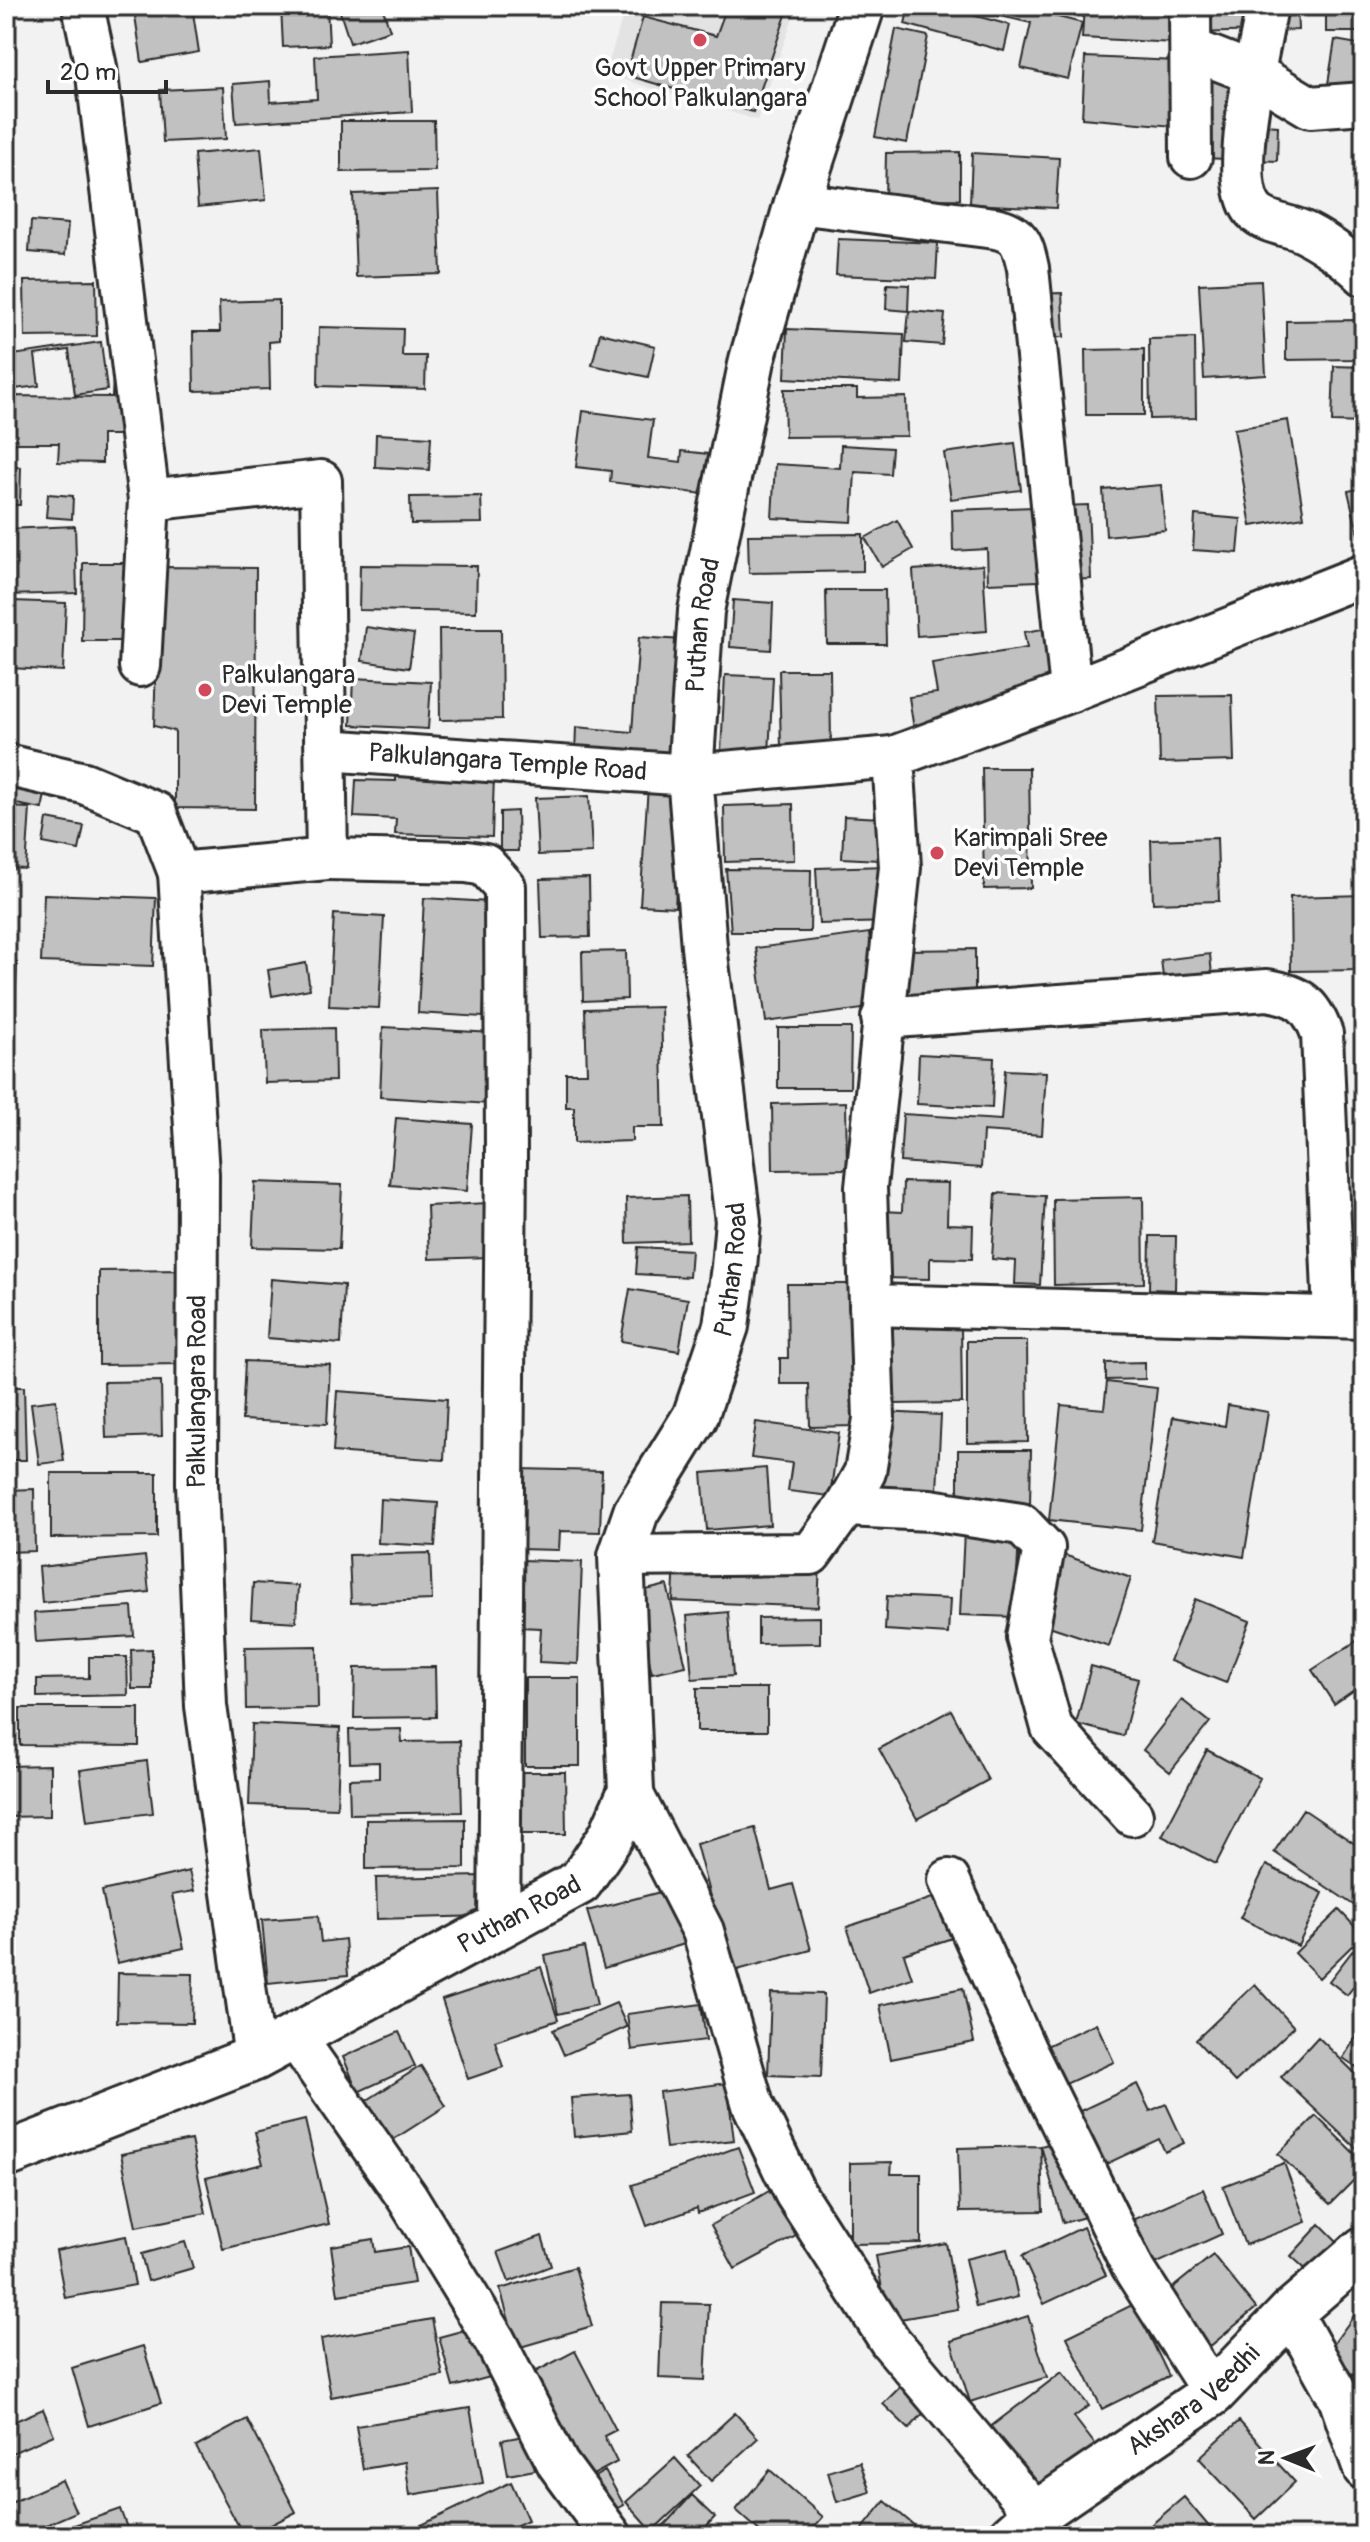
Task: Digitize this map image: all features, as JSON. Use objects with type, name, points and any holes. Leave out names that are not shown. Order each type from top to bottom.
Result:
[{"type":"street","points":[[83,6],[96,67],[149,500],[140,666]]},
{"type":"street","name":"Puthan Road","points":[[6,2155],[255,2058],[580,1882],[611,1836],[631,1791],[621,1556],[636,1512],[695,1417],[726,1326],[738,1221],[704,947],[690,775],[701,611],[752,360],[797,203],[862,6]]},
{"type":"street","points":[[1190,6],[1191,157]]},
{"type":"street","points":[[1267,6],[1243,136],[1244,187],[1254,211],[1278,224],[1302,230],[1350,259],[1364,275]]},
{"type":"street","points":[[1191,49],[1255,74],[1310,107],[1364,103]]},
{"type":"street","points":[[797,203],[995,228],[1012,232],[1023,244],[1028,268],[1071,691]]},
{"type":"street","points":[[149,500],[321,481],[327,859]]},
{"type":"street","name":"Palkulangara Temple Road","points":[[326,750],[690,775],[893,757],[1071,691],[1364,575]]},
{"type":"street","points":[[621,1556],[811,1554],[846,1506],[865,1472],[874,1419],[866,1187],[900,867],[893,757]]},
{"type":"street","name":"Palkulangara Road","points":[[6,765],[84,783],[156,813],[179,873],[198,1174],[197,1483],[206,1706],[255,2058]]},
{"type":"street","points":[[179,873],[327,859],[467,862],[485,865],[505,887],[506,1175],[499,1926]]},
{"type":"street","points":[[870,1305],[1349,1318],[1322,1034],[1313,1009],[1293,994],[1267,990],[882,1018]]},
{"type":"street","points":[[846,1506],[930,1510],[1021,1524],[1044,1548],[1027,1637],[1052,1728],[1132,1815]]},
{"type":"street","points":[[631,1791],[703,1931],[753,2105],[795,2193],[890,2341],[1024,2525]]},
{"type":"street","points":[[949,1880],[1025,2049],[1132,2266],[1213,2393]]},
{"type":"street","points":[[295,2037],[407,2197],[495,2341],[558,2464],[611,2536]]},
{"type":"street","name":"Akshara Veedhi","points":[[1024,2525],[1213,2393],[1291,2312],[1364,2249]]},
{"type":"street","points":[[1291,2312],[1339,2398],[1364,2469]]},
{"type":"shaded area","name":"Govt Upper Primary School Palkulangara","points":[[626,6],[797,6],[757,120],[605,74]]},
{"type":"building","points":[[192,6],[199,52],[142,62],[134,9]]},
{"type":"building","points":[[281,6],[327,6],[329,45],[283,47]]},
{"type":"building","points":[[338,6],[382,6],[390,30],[350,43]]},
{"type":"building","name":"Govt Upper Primary School Palkulangara","points":[[727,6],[789,6],[753,112],[626,75],[643,17],[716,36]]},
{"type":"building","points":[[909,6],[938,6],[1010,25],[1004,51],[905,24]]},
{"type":"building","points":[[956,6],[1052,6],[1050,15],[1082,23],[1068,79],[1021,68],[1031,23]]},
{"type":"building","points":[[1084,6],[1176,6],[1174,43],[1082,38]]},
{"type":"building","points":[[1195,6],[1297,6],[1298,30],[1195,33]]},
{"type":"building","points":[[1326,6],[1364,6],[1364,32],[1326,32]]},
{"type":"building","points":[[896,29],[928,36],[907,143],[875,137]]},
{"type":"building","points":[[1335,40],[1364,45],[1364,90],[1328,84]]},
{"type":"building","points":[[409,50],[412,112],[236,123],[233,84],[270,81],[271,102],[317,99],[315,56]]},
{"type":"building","points":[[1085,57],[1177,61],[1174,126],[1082,118]]},
{"type":"building","points":[[1204,80],[1255,82],[1253,124],[1278,126],[1277,161],[1202,158]]},
{"type":"building","points":[[223,87],[226,139],[163,142],[160,90]]},
{"type":"building","points":[[341,121],[434,121],[435,171],[341,172]]},
{"type":"building","points":[[261,148],[266,200],[198,207],[194,154]]},
{"type":"building","points":[[960,152],[960,199],[885,200],[886,153]]},
{"type":"building","points":[[972,153],[1059,158],[1056,208],[970,204]]},
{"type":"building","points":[[438,191],[441,274],[356,277],[353,194]]},
{"type":"building","points":[[31,221],[68,224],[65,255],[29,252]]},
{"type":"building","points":[[838,239],[938,243],[936,279],[836,275]]},
{"type":"building","points":[[96,280],[97,336],[25,337],[24,281]]},
{"type":"building","points":[[1261,281],[1266,375],[1204,379],[1199,284]]},
{"type":"building","points":[[887,284],[909,285],[908,311],[886,309]]},
{"type":"building","points":[[1062,293],[1064,337],[1030,338],[1028,294]]},
{"type":"building","points":[[279,300],[279,341],[269,342],[270,389],[194,391],[193,332],[220,332],[219,302]]},
{"type":"building","points":[[909,311],[945,314],[942,345],[906,342]]},
{"type":"building","points":[[1357,320],[1357,359],[1286,360],[1286,321]]},
{"type":"building","points":[[319,327],[403,329],[402,356],[426,356],[425,389],[318,386]]},
{"type":"building","points":[[787,329],[904,334],[902,384],[785,378]]},
{"type":"building","points":[[600,333],[655,346],[648,377],[592,365]]},
{"type":"building","points":[[1195,338],[1196,418],[1150,419],[1149,339]]},
{"type":"building","points":[[101,342],[107,390],[75,395],[69,350],[35,355],[39,386],[6,390],[6,356]]},
{"type":"building","points":[[1144,349],[1144,415],[1086,415],[1085,350]]},
{"type":"building","points":[[1334,366],[1364,367],[1364,423],[1332,422]]},
{"type":"building","points":[[113,376],[121,376],[121,435],[102,435],[102,463],[58,462],[59,443],[6,443],[6,396],[112,397]]},
{"type":"building","points":[[784,389],[857,389],[857,398],[906,397],[907,436],[785,437]]},
{"type":"building","points":[[583,411],[653,420],[648,458],[681,462],[682,451],[708,454],[703,494],[610,482],[611,471],[576,467]]},
{"type":"building","points":[[1288,420],[1304,517],[1251,526],[1234,429]]},
{"type":"building","points":[[376,434],[431,437],[429,470],[375,467]]},
{"type":"building","points":[[1015,443],[1021,490],[951,499],[944,453]]},
{"type":"building","points":[[841,445],[892,448],[890,474],[855,472],[852,522],[772,518],[775,464],[840,468]]},
{"type":"building","points":[[6,466],[21,467],[20,505],[6,505]]},
{"type":"building","points":[[1161,485],[1165,530],[1106,536],[1103,490]]},
{"type":"building","points":[[1364,488],[1364,560],[1348,491]]},
{"type":"building","points":[[48,494],[73,496],[72,519],[46,517]]},
{"type":"building","points":[[481,496],[482,523],[411,524],[410,497]]},
{"type":"building","points":[[1088,505],[1091,579],[988,583],[987,549],[953,551],[952,510]]},
{"type":"building","points":[[1195,515],[1241,519],[1238,553],[1193,550]]},
{"type":"building","points":[[897,520],[913,549],[882,567],[865,538]]},
{"type":"building","points":[[75,526],[77,593],[6,595],[6,529]]},
{"type":"building","points":[[863,534],[863,571],[749,573],[748,535]]},
{"type":"building","points":[[83,563],[124,563],[124,641],[82,641]]},
{"type":"building","points":[[360,565],[477,566],[476,612],[359,610]]},
{"type":"building","points":[[983,565],[987,631],[917,636],[913,570]]},
{"type":"building","name":"Palkulangara Devi Temple","points":[[159,567],[256,568],[255,809],[175,808],[175,731],[154,726]]},
{"type":"building","points":[[826,590],[885,590],[886,644],[827,644]]},
{"type":"building","points":[[733,600],[773,603],[771,650],[730,647]]},
{"type":"building","points":[[13,601],[66,603],[63,671],[10,668]]},
{"type":"building","points":[[366,627],[414,634],[409,668],[362,661]]},
{"type":"building","points":[[1049,628],[1067,664],[1074,711],[915,736],[909,697],[937,693],[932,663],[1027,648],[1024,632]]},
{"type":"building","points":[[439,629],[501,629],[502,719],[440,720]]},
{"type":"building","points":[[639,637],[682,640],[672,763],[575,755],[576,727],[632,732]]},
{"type":"building","points":[[779,670],[830,670],[831,747],[781,748]]},
{"type":"building","points":[[725,675],[773,677],[769,754],[721,752]]},
{"type":"building","points":[[353,678],[431,682],[428,729],[351,725]]},
{"type":"building","points":[[1232,695],[1234,761],[1160,763],[1158,696]]},
{"type":"building","points":[[982,768],[1029,768],[1031,888],[984,889]]},
{"type":"building","points":[[396,771],[494,775],[492,837],[395,834],[396,819],[354,817],[356,780],[396,781]]},
{"type":"building","points":[[10,778],[47,785],[42,809],[6,802]]},
{"type":"building","points":[[648,786],[682,788],[675,907],[640,905]]},
{"type":"building","points":[[589,796],[592,853],[538,855],[535,798]]},
{"type":"building","points":[[793,804],[794,860],[725,862],[724,806]]},
{"type":"building","points":[[6,807],[30,808],[26,869],[6,868]]},
{"type":"building","points":[[517,811],[518,851],[500,851],[500,812]]},
{"type":"building","points":[[844,816],[881,818],[879,860],[842,858]]},
{"type":"building","points":[[47,819],[84,826],[79,850],[43,843]]},
{"type":"building","points":[[1217,838],[1219,901],[1153,903],[1151,840]]},
{"type":"building","points":[[888,866],[889,922],[819,924],[816,868]]},
{"type":"building","points":[[726,869],[811,870],[810,932],[731,932]]},
{"type":"building","points":[[589,878],[590,937],[542,938],[540,879]]},
{"type":"building","points":[[44,894],[156,898],[153,966],[41,962]]},
{"type":"building","points":[[1364,895],[1364,970],[1291,971],[1290,897]]},
{"type":"building","points":[[424,898],[489,902],[483,1017],[418,1013]]},
{"type":"building","points":[[334,914],[384,917],[379,1008],[329,1006]]},
{"type":"building","points":[[869,933],[878,1007],[766,1022],[756,948]]},
{"type":"building","points":[[975,949],[975,994],[906,995],[906,950]]},
{"type":"building","points":[[626,951],[627,999],[583,1001],[582,952]]},
{"type":"building","points":[[1210,954],[1214,997],[1166,1002],[1161,960]]},
{"type":"building","points":[[6,962],[17,963],[15,1009],[6,1008]]},
{"type":"building","points":[[306,963],[310,989],[272,996],[268,970]]},
{"type":"building","points":[[661,1007],[664,1127],[632,1127],[632,1141],[574,1143],[574,1107],[566,1107],[566,1073],[587,1073],[585,1009]]},
{"type":"building","points":[[383,1027],[494,1033],[490,1104],[380,1097]]},
{"type":"building","points":[[334,1028],[335,1081],[265,1083],[263,1030]]},
{"type":"building","points":[[778,1028],[851,1028],[850,1088],[778,1088]]},
{"type":"building","points":[[919,1054],[994,1058],[992,1108],[917,1104]]},
{"type":"building","points":[[1005,1070],[1046,1072],[1042,1135],[983,1131],[981,1168],[900,1162],[903,1114],[1001,1120]]},
{"type":"building","points":[[846,1102],[847,1169],[773,1170],[772,1104]]},
{"type":"building","points":[[396,1118],[472,1124],[467,1191],[390,1185]]},
{"type":"building","points":[[255,1182],[342,1185],[339,1249],[252,1247]]},
{"type":"building","points":[[903,1182],[948,1183],[947,1224],[973,1225],[972,1259],[930,1258],[930,1279],[880,1278],[881,1211],[902,1212]]},
{"type":"building","points":[[996,1193],[1045,1196],[1040,1285],[1015,1284],[1016,1261],[992,1259]]},
{"type":"building","points":[[687,1196],[688,1241],[627,1243],[626,1198]]},
{"type":"building","points":[[1143,1197],[1144,1283],[1054,1285],[1053,1199]]},
{"type":"building","points":[[488,1203],[490,1257],[429,1259],[427,1206]]},
{"type":"building","points":[[1150,1236],[1176,1236],[1175,1290],[1149,1289]]},
{"type":"building","points":[[638,1247],[691,1250],[689,1277],[636,1274]]},
{"type":"building","points":[[184,1270],[184,1364],[99,1365],[99,1271]]},
{"type":"building","points":[[271,1279],[344,1285],[341,1344],[267,1338]]},
{"type":"building","points":[[787,1284],[851,1284],[854,1426],[810,1427],[809,1384],[780,1384],[780,1358],[788,1358]]},
{"type":"building","points":[[630,1289],[688,1299],[679,1351],[621,1341]]},
{"type":"building","points":[[961,1326],[962,1403],[892,1404],[892,1327]]},
{"type":"building","points":[[967,1341],[1027,1341],[1028,1442],[967,1443]]},
{"type":"building","points":[[245,1361],[330,1365],[327,1424],[242,1420]]},
{"type":"building","points":[[1145,1362],[1145,1379],[1106,1380],[1106,1363]]},
{"type":"building","points":[[161,1381],[162,1436],[106,1438],[104,1382]]},
{"type":"building","points":[[1107,1382],[1157,1388],[1141,1530],[1049,1520],[1061,1405],[1104,1409]]},
{"type":"building","points":[[6,1387],[24,1387],[26,1460],[6,1460]]},
{"type":"building","points":[[337,1391],[447,1399],[444,1460],[333,1452]]},
{"type":"building","points":[[56,1400],[64,1461],[39,1464],[31,1403]]},
{"type":"building","points":[[1228,1405],[1268,1412],[1244,1557],[1152,1541],[1173,1417],[1225,1426]]},
{"type":"building","points":[[883,1412],[941,1415],[937,1490],[879,1487]]},
{"type":"building","points":[[756,1422],[839,1433],[830,1496],[788,1491],[792,1463],[751,1458]]},
{"type":"building","points":[[958,1450],[1031,1450],[1030,1505],[958,1506]]},
{"type":"building","points":[[766,1468],[770,1525],[707,1530],[702,1473]]},
{"type":"building","points":[[520,1469],[602,1471],[600,1532],[560,1531],[559,1550],[518,1549]]},
{"type":"building","points":[[51,1473],[157,1473],[157,1537],[51,1538]]},
{"type":"building","points":[[34,1489],[35,1551],[6,1552],[6,1490]]},
{"type":"building","points":[[380,1499],[438,1503],[435,1546],[378,1543]]},
{"type":"building","points":[[964,1531],[1019,1534],[1015,1617],[960,1615]]},
{"type":"building","points":[[430,1553],[432,1600],[351,1603],[349,1555]]},
{"type":"building","points":[[1061,1554],[1131,1578],[1109,1646],[1037,1622]]},
{"type":"building","points":[[145,1556],[149,1592],[42,1603],[39,1567]]},
{"type":"building","points":[[675,1556],[820,1562],[818,1607],[673,1601]]},
{"type":"building","points":[[521,1560],[582,1562],[578,1664],[539,1662],[541,1628],[518,1627]]},
{"type":"building","points":[[253,1583],[298,1586],[296,1622],[251,1619]]},
{"type":"building","points":[[667,1585],[686,1666],[652,1673],[634,1593]]},
{"type":"building","points":[[887,1596],[950,1599],[948,1634],[885,1630]]},
{"type":"building","points":[[1195,1599],[1250,1621],[1226,1683],[1170,1661]]},
{"type":"building","points":[[132,1607],[134,1636],[36,1642],[34,1613]]},
{"type":"building","points":[[728,1612],[733,1676],[692,1679],[687,1616]]},
{"type":"building","points":[[820,1617],[820,1643],[758,1644],[758,1618]]},
{"type":"building","points":[[1364,1636],[1364,1699],[1357,1688],[1334,1704],[1312,1670]]},
{"type":"building","points":[[317,1646],[318,1708],[246,1709],[245,1647]]},
{"type":"building","points":[[152,1649],[152,1689],[132,1689],[131,1650]]},
{"type":"building","points":[[89,1657],[127,1657],[128,1695],[37,1697],[37,1679],[89,1678]]},
{"type":"building","points":[[1091,1666],[1138,1679],[1123,1736],[1076,1724]]},
{"type":"building","points":[[435,1667],[436,1717],[354,1718],[355,1668]]},
{"type":"building","points":[[525,1678],[580,1678],[580,1766],[525,1766]]},
{"type":"building","points":[[697,1688],[767,1688],[767,1731],[697,1731]]},
{"type":"building","points":[[1182,1700],[1210,1722],[1170,1772],[1143,1750]]},
{"type":"building","points":[[20,1708],[139,1708],[139,1746],[20,1745]]},
{"type":"building","points":[[951,1710],[988,1780],[917,1819],[879,1749]]},
{"type":"building","points":[[252,1724],[340,1728],[337,1808],[249,1805]]},
{"type":"building","points":[[401,1729],[402,1742],[460,1741],[462,1812],[350,1814],[349,1779],[379,1778],[379,1762],[350,1763],[349,1730]]},
{"type":"building","points":[[1207,1750],[1260,1778],[1216,1864],[1162,1836]]},
{"type":"building","points":[[147,1761],[153,1813],[87,1821],[80,1770]]},
{"type":"building","points":[[50,1765],[50,1816],[6,1817],[6,1766]]},
{"type":"building","points":[[509,1772],[565,1772],[566,1834],[509,1834]]},
{"type":"building","points":[[1303,1809],[1364,1850],[1364,1906],[1361,1910],[1274,1852]]},
{"type":"building","points":[[465,1819],[465,1868],[366,1869],[366,1820]]},
{"type":"building","points":[[755,1828],[771,1890],[793,1884],[811,1950],[730,1972],[696,1844]]},
{"type":"building","points":[[1266,1865],[1323,1893],[1298,1946],[1240,1918]]},
{"type":"building","points":[[189,1871],[194,1891],[172,1895],[184,1948],[117,1963],[102,1891]]},
{"type":"building","points":[[483,1876],[483,1916],[377,1919],[376,1878]]},
{"type":"building","points":[[668,1890],[688,1943],[604,1968],[587,1911]]},
{"type":"building","points":[[947,1893],[961,1935],[904,1954],[912,1978],[869,1993],[847,1927]]},
{"type":"building","points":[[1339,1910],[1363,1935],[1319,1978],[1295,1953]]},
{"type":"building","points":[[318,1916],[321,1942],[345,1939],[348,1975],[268,1983],[262,1920]]},
{"type":"building","points":[[1364,1936],[1364,1973],[1347,1995],[1329,1981]]},
{"type":"building","points":[[584,1947],[597,2005],[558,2014],[545,1956]]},
{"type":"building","points":[[541,1967],[558,2020],[495,2041],[503,2067],[468,2079],[442,2000]]},
{"type":"building","points":[[118,1973],[193,1974],[192,2023],[117,2022]]},
{"type":"building","points":[[1255,1984],[1294,2027],[1235,2082],[1196,2040]]},
{"type":"building","points":[[963,1988],[974,2042],[891,2059],[880,2005]]},
{"type":"building","points":[[771,1993],[824,1994],[821,2077],[768,2075]]},
{"type":"building","points":[[616,2003],[627,2027],[564,2055],[553,2030]]},
{"type":"building","points":[[701,2004],[706,2040],[632,2050],[627,2014]]},
{"type":"building","points":[[1096,2023],[1114,2062],[1059,2087],[1042,2048]]},
{"type":"building","points":[[1364,2024],[1364,2072],[1343,2058]]},
{"type":"building","points":[[399,2032],[415,2066],[358,2092],[343,2057]]},
{"type":"building","points":[[1318,2037],[1364,2082],[1364,2156],[1281,2077]]},
{"type":"building","points":[[421,2066],[446,2106],[380,2148],[355,2108]]},
{"type":"building","points":[[727,2083],[734,2140],[666,2148],[659,2092]]},
{"type":"building","points":[[1137,2084],[1150,2111],[1166,2104],[1184,2143],[1165,2152],[1159,2139],[1102,2166],[1078,2112]]},
{"type":"building","points":[[629,2094],[632,2131],[574,2137],[571,2098]]},
{"type":"building","points":[[1316,2116],[1364,2163],[1364,2170],[1330,2204],[1278,2154]]},
{"type":"building","points":[[305,2120],[329,2224],[223,2249],[206,2178],[263,2164],[255,2132]]},
{"type":"building","points":[[1070,2138],[1092,2215],[1063,2223],[1041,2146]]},
{"type":"building","points":[[191,2140],[206,2213],[136,2227],[121,2154]]},
{"type":"building","points":[[1041,2146],[1043,2211],[960,2212],[958,2148]]},
{"type":"building","points":[[738,2147],[755,2192],[698,2213],[697,2208],[647,2226],[632,2185]]},
{"type":"building","points":[[892,2162],[891,2174],[921,2174],[921,2243],[850,2244],[850,2163]]},
{"type":"building","points":[[1284,2163],[1306,2222],[1245,2245],[1223,2186]]},
{"type":"building","points":[[1203,2189],[1222,2234],[1151,2266],[1132,2220]]},
{"type":"building","points":[[769,2191],[798,2235],[735,2269],[711,2225]]},
{"type":"building","points":[[1320,2224],[1340,2244],[1311,2274],[1291,2256]]},
{"type":"building","points":[[1083,2227],[1106,2275],[1044,2304],[1022,2256]]},
{"type":"building","points":[[126,2236],[135,2285],[65,2298],[56,2250]]},
{"type":"building","points":[[542,2236],[551,2266],[509,2282],[498,2252]]},
{"type":"building","points":[[373,2239],[375,2252],[408,2247],[414,2283],[338,2295],[331,2246]]},
{"type":"building","points":[[185,2242],[193,2268],[148,2281],[141,2254]]},
{"type":"building","points":[[946,2243],[958,2309],[888,2321],[876,2256]]},
{"type":"building","points":[[1007,2249],[1018,2297],[976,2307],[965,2259]]},
{"type":"building","points":[[1213,2255],[1256,2308],[1208,2348],[1165,2294]]},
{"type":"building","points":[[575,2267],[592,2326],[517,2348],[500,2289]]},
{"type":"building","points":[[1364,2302],[1364,2375],[1360,2380],[1326,2354]]},
{"type":"building","points":[[662,2303],[709,2304],[705,2380],[659,2378]]},
{"type":"building","points":[[1134,2304],[1169,2376],[1102,2409],[1067,2337]]},
{"type":"building","points":[[1028,2316],[1047,2377],[970,2402],[951,2341]]},
{"type":"building","points":[[432,2319],[443,2376],[331,2397],[321,2339]]},
{"type":"building","points":[[476,2327],[490,2377],[453,2387],[439,2337]]},
{"type":"building","points":[[143,2346],[161,2403],[89,2426],[72,2368]]},
{"type":"building","points":[[575,2351],[616,2430],[604,2436],[617,2462],[584,2480],[559,2432],[564,2429],[535,2372]]},
{"type":"building","points":[[1062,2372],[1089,2406],[1074,2417],[1097,2447],[1039,2492],[989,2428]]},
{"type":"building","points":[[903,2384],[928,2408],[909,2429],[883,2404]]},
{"type":"building","points":[[470,2408],[483,2483],[410,2495],[405,2462],[363,2469],[356,2426]]},
{"type":"building","points":[[43,2409],[54,2435],[12,2453],[6,2440],[6,2425]]},
{"type":"building","points":[[735,2413],[758,2438],[711,2481],[688,2456]]},
{"type":"building","points":[[247,2419],[296,2512],[250,2536],[244,2536],[196,2447]]},
{"type":"building","points":[[1239,2421],[1295,2482],[1256,2519],[1199,2458]]},
{"type":"building","points":[[529,2435],[535,2470],[508,2475],[502,2440]]},
{"type":"building","points":[[675,2458],[700,2486],[652,2531],[626,2502]]},
{"type":"building","points":[[860,2462],[870,2492],[837,2502],[828,2472]]},
{"type":"building","points":[[770,2470],[823,2517],[806,2536],[765,2536],[736,2510]]},
{"type":"building","points":[[605,2471],[624,2505],[603,2516],[584,2483]]},
{"type":"building","points":[[62,2480],[76,2512],[21,2536],[11,2536],[6,2524],[6,2505]]},
{"type":"building","points":[[511,2482],[528,2520],[494,2536],[413,2536],[411,2530]]},
{"type":"building","points":[[692,2495],[715,2517],[697,2536],[654,2536]]},
{"type":"building","points":[[1184,2497],[1217,2536],[1138,2536]]},
{"type":"building","points":[[885,2501],[916,2527],[909,2536],[857,2536]]},
{"type":"building","points":[[120,2509],[130,2536],[43,2536]]},
{"type":"place","name":"Govt Upper Primary School Palkulangara","points":[[700,40]]},
{"type":"place","name":"Palkulangara Devi Temple","points":[[205,690]]},
{"type":"place","name":"Karimpali Sree Devi Temple","points":[[937,853]]}]
